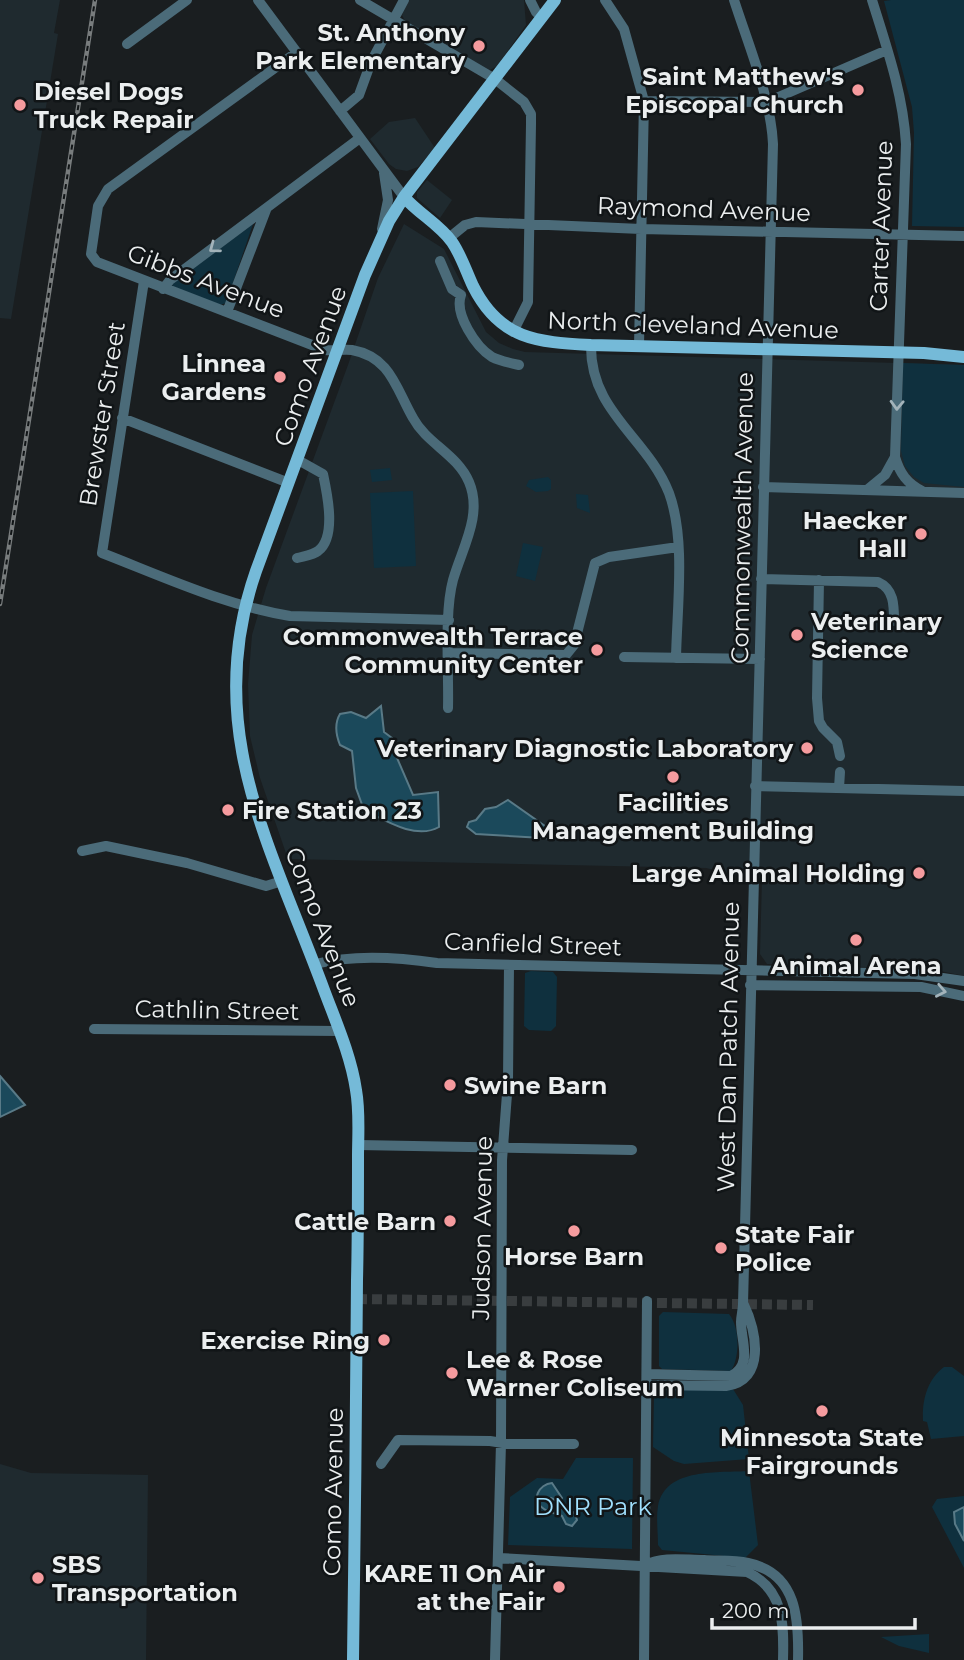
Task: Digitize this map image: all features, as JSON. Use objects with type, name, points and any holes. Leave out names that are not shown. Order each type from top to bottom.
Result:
[{"type":"main road","name":"Como Avenue","points":[[352,1660],[358,1145],[356,1091],[339,1031],[253,801],[240,747],[236,680],[238,643],[256,571],[380,240],[404,197],[555,0]]},
{"type":"main road","name":"North Cleveland Avenue","points":[[404,197],[449,238],[484,306],[513,332],[538,341],[964,357]]},
{"type":"street","points":[[127,44],[187,0]]},
{"type":"street","points":[[360,0],[495,79],[524,102],[531,114],[528,302],[513,332]]},
{"type":"street","points":[[340,111],[359,95],[371,62],[404,0]]},
{"type":"street","points":[[530,0],[542,18]]},
{"type":"street","points":[[605,0],[624,29],[644,101],[639,346]]},
{"type":"street","name":"Commonwealth Avenue","points":[[734,0],[767,102],[773,144],[754,875]]},
{"type":"street","name":"Carter Avenue","points":[[872,0],[897,78],[904,113],[895,457]]},
{"type":"street","points":[[265,2],[297,52],[404,197]]},
{"type":"street","points":[[644,101],[767,102],[887,50]]},
{"type":"street","name":"Gibbs Avenue","points":[[297,52],[108,189],[98,205],[91,250],[93,260],[325,350],[352,350],[377,361],[387,369],[418,427],[456,462],[470,483],[474,512],[453,580],[449,620],[448,708]]},
{"type":"street","points":[[163,289],[170,280],[360,138]]},
{"type":"street","points":[[380,240],[388,200],[382,167]]},
{"type":"street","points":[[227,312],[267,208]]},
{"type":"street","name":"Raymond Avenue","points":[[449,238],[456,230],[472,222],[640,229],[964,236]]},
{"type":"street","points":[[440,261],[452,289],[461,295]]},
{"type":"street","name":"Brewster Street","points":[[144,281],[102,553],[245,607]]},
{"type":"street","points":[[472,284],[461,295],[459,304],[462,316],[481,347],[496,359],[519,365]]},
{"type":"street","points":[[591,345],[594,371],[605,402],[648,454],[665,485],[676,518],[676,657]]},
{"type":"street","points":[[122,418],[289,483]]},
{"type":"street","points":[[868,489],[885,475],[895,457]]},
{"type":"street","points":[[895,457],[899,472],[922,491]]},
{"type":"street","points":[[297,558],[318,551],[326,541],[330,528],[323,474],[298,460]]},
{"type":"street","points":[[763,487],[964,493]]},
{"type":"street","points":[[449,653],[570,653],[595,563],[609,557],[678,547]]},
{"type":"street","points":[[761,579],[883,583],[894,604],[894,621]]},
{"type":"street","points":[[819,580],[819,721],[823,729],[837,742],[840,756]]},
{"type":"street","points":[[245,607],[290,616],[449,620]]},
{"type":"street","points":[[624,657],[760,659]]},
{"type":"street","points":[[839,789],[840,772]]},
{"type":"street","points":[[755,786],[964,791]]},
{"type":"street","points":[[82,851],[106,846],[187,863],[266,886],[282,881]]},
{"type":"street","name":"West Dan Patch Avenue","points":[[647,1379],[726,1386],[739,1383],[745,1371],[754,1365],[751,1320],[743,1304],[754,875]]},
{"type":"street","name":"Canfield Street","points":[[314,964],[340,957],[509,965],[915,974],[964,981]]},
{"type":"street","name":"Judson Avenue","points":[[495,1660],[501,1443],[500,1289],[503,1147],[508,1081],[509,965]]},
{"type":"street","points":[[750,985],[921,988],[964,996]]},
{"type":"street","name":"Cathlin Street","points":[[94,1029],[339,1031]]},
{"type":"street","points":[[358,1145],[632,1150]]},
{"type":"street","points":[[644,1660],[647,1301]]},
{"type":"street","points":[[381,1464],[398,1440],[574,1444]]},
{"type":"street","points":[[499,1558],[747,1572],[764,1582],[775,1597],[784,1626],[783,1660]]},
{"type":"street","points":[[645,1565],[658,1559],[749,1563],[774,1575],[793,1601],[798,1623],[798,1660]]},
{"type":"shaded area","points":[[0,0],[60,0],[54,33],[58,34],[11,319],[0,318]]},
{"type":"shaded area","name":"St. Anthony Park Elementary","points":[[407,0],[524,0],[526,25],[497,66],[488,71],[405,21],[402,15]]},
{"type":"shaded area","points":[[415,118],[435,148],[418,167],[407,171],[396,169],[370,139],[389,122]]},
{"type":"shaded area","points":[[427,180],[452,200],[440,218],[417,198],[417,192]]},
{"type":"shaded area","points":[[404,224],[444,249],[486,332],[499,343],[513,349],[525,352],[964,365],[964,976],[931,969],[767,964],[760,954],[762,878],[744,877],[706,868],[288,859],[260,778],[250,736],[248,684],[252,635],[266,588],[378,278]]},
{"type":"shaded area","points":[[381,706],[384,732],[392,738],[394,751],[413,795],[438,792],[439,827],[421,831],[401,828],[364,810],[356,788],[352,751],[340,745],[337,722],[340,714],[351,712],[366,718]]},
{"type":"shaded area","points":[[508,800],[545,826],[565,831],[560,839],[476,834],[467,827],[469,822],[476,820],[485,809],[496,807]]},
{"type":"shaded area","points":[[0,1076],[25,1105],[0,1117]]},
{"type":"shaded area","points":[[0,1464],[31,1473],[148,1475],[146,1660],[0,1660]]},
{"type":"shaded area","points":[[552,1483],[562,1498],[559,1502],[551,1498],[548,1502],[574,1512],[577,1520],[572,1526],[566,1524],[562,1516],[544,1509],[538,1501],[540,1489]]},
{"type":"shaded area","points":[[964,1507],[964,1541],[955,1524],[954,1512]]},
{"type":"green space","points":[[964,0],[964,227],[912,226],[912,107],[884,1]]},
{"type":"green space","points":[[253,224],[226,303],[220,305],[172,286],[173,283]]},
{"type":"green space","points":[[903,363],[964,365],[964,487],[924,483],[914,477],[905,466],[901,451]]},
{"type":"green space","points":[[390,468],[392,480],[372,482],[370,470]]},
{"type":"green space","points":[[548,477],[551,480],[551,489],[548,491],[536,492],[526,486],[529,480]]},
{"type":"green space","points":[[413,491],[416,566],[374,568],[370,493]]},
{"type":"green space","points":[[576,494],[588,495],[590,513],[577,508]]},
{"type":"green space","points":[[523,543],[543,547],[535,581],[516,576]]},
{"type":"green space","points":[[553,972],[557,977],[556,1026],[551,1031],[529,1030],[524,1026],[525,973]]},
{"type":"green space","points":[[663,1312],[729,1314],[735,1326],[737,1342],[736,1358],[731,1371],[662,1369],[659,1366],[659,1316]]},
{"type":"green space","points":[[944,1367],[952,1367],[964,1376],[964,1436],[931,1439],[927,1422],[923,1421],[923,1406],[933,1378]]},
{"type":"green space","points":[[661,1388],[733,1389],[743,1405],[749,1459],[684,1464],[674,1461],[653,1447],[654,1395]]},
{"type":"green space","name":"DNR Park","points":[[576,1458],[633,1458],[632,1549],[508,1545],[510,1497],[537,1478],[563,1479]]},
{"type":"green space","points":[[749,1471],[758,1545],[745,1558],[662,1550],[658,1545],[658,1506],[663,1493],[671,1484],[695,1475]]},
{"type":"green space","points":[[964,1496],[964,1568],[932,1507],[937,1499]]},
{"type":"green space","points":[[929,1634],[929,1653],[899,1646],[881,1637]]},
{"type":"tunnel","points":[[357,1299],[813,1305]]},
{"type":"railway","points":[[0,604],[95,0]]},
{"type":"place","name":"St. Anthony Park Elementary","points":[[479,46]]},
{"type":"place","name":"Saint Matthew's Episcopal Church","points":[[858,90]]},
{"type":"place","name":"Diesel Dogs Truck Repair","points":[[20,105]]},
{"type":"place","name":"Linnea Gardens","points":[[280,377]]},
{"type":"place","name":"Haecker Hall","points":[[921,534]]},
{"type":"place","name":"Veterinary Science","points":[[797,635]]},
{"type":"place","name":"Commonwealth Terrace Community Center","points":[[597,650]]},
{"type":"place","name":"Veterinary Diagnostic Laboratory","points":[[807,748]]},
{"type":"place","name":"Facilities Management Building","points":[[673,777]]},
{"type":"place","name":"Fire Station 23","points":[[228,810]]},
{"type":"place","name":"Large Animal Holding","points":[[919,873]]},
{"type":"place","name":"Animal Arena","points":[[856,940]]},
{"type":"place","name":"Swine Barn","points":[[450,1085]]},
{"type":"place","name":"Cattle Barn","points":[[450,1221]]},
{"type":"place","name":"Horse Barn","points":[[574,1231]]},
{"type":"place","name":"State Fair Police","points":[[721,1248]]},
{"type":"place","name":"Exercise Ring","points":[[384,1340]]},
{"type":"place","name":"Lee & Rose Warner Coliseum","points":[[452,1373]]},
{"type":"place","name":"Minnesota State Fairgrounds","points":[[822,1411]]},
{"type":"place","name":"SBS Transportation","points":[[38,1578]]},
{"type":"place","name":"KARE 11 On Air at the Fair","points":[[559,1587]]}]
